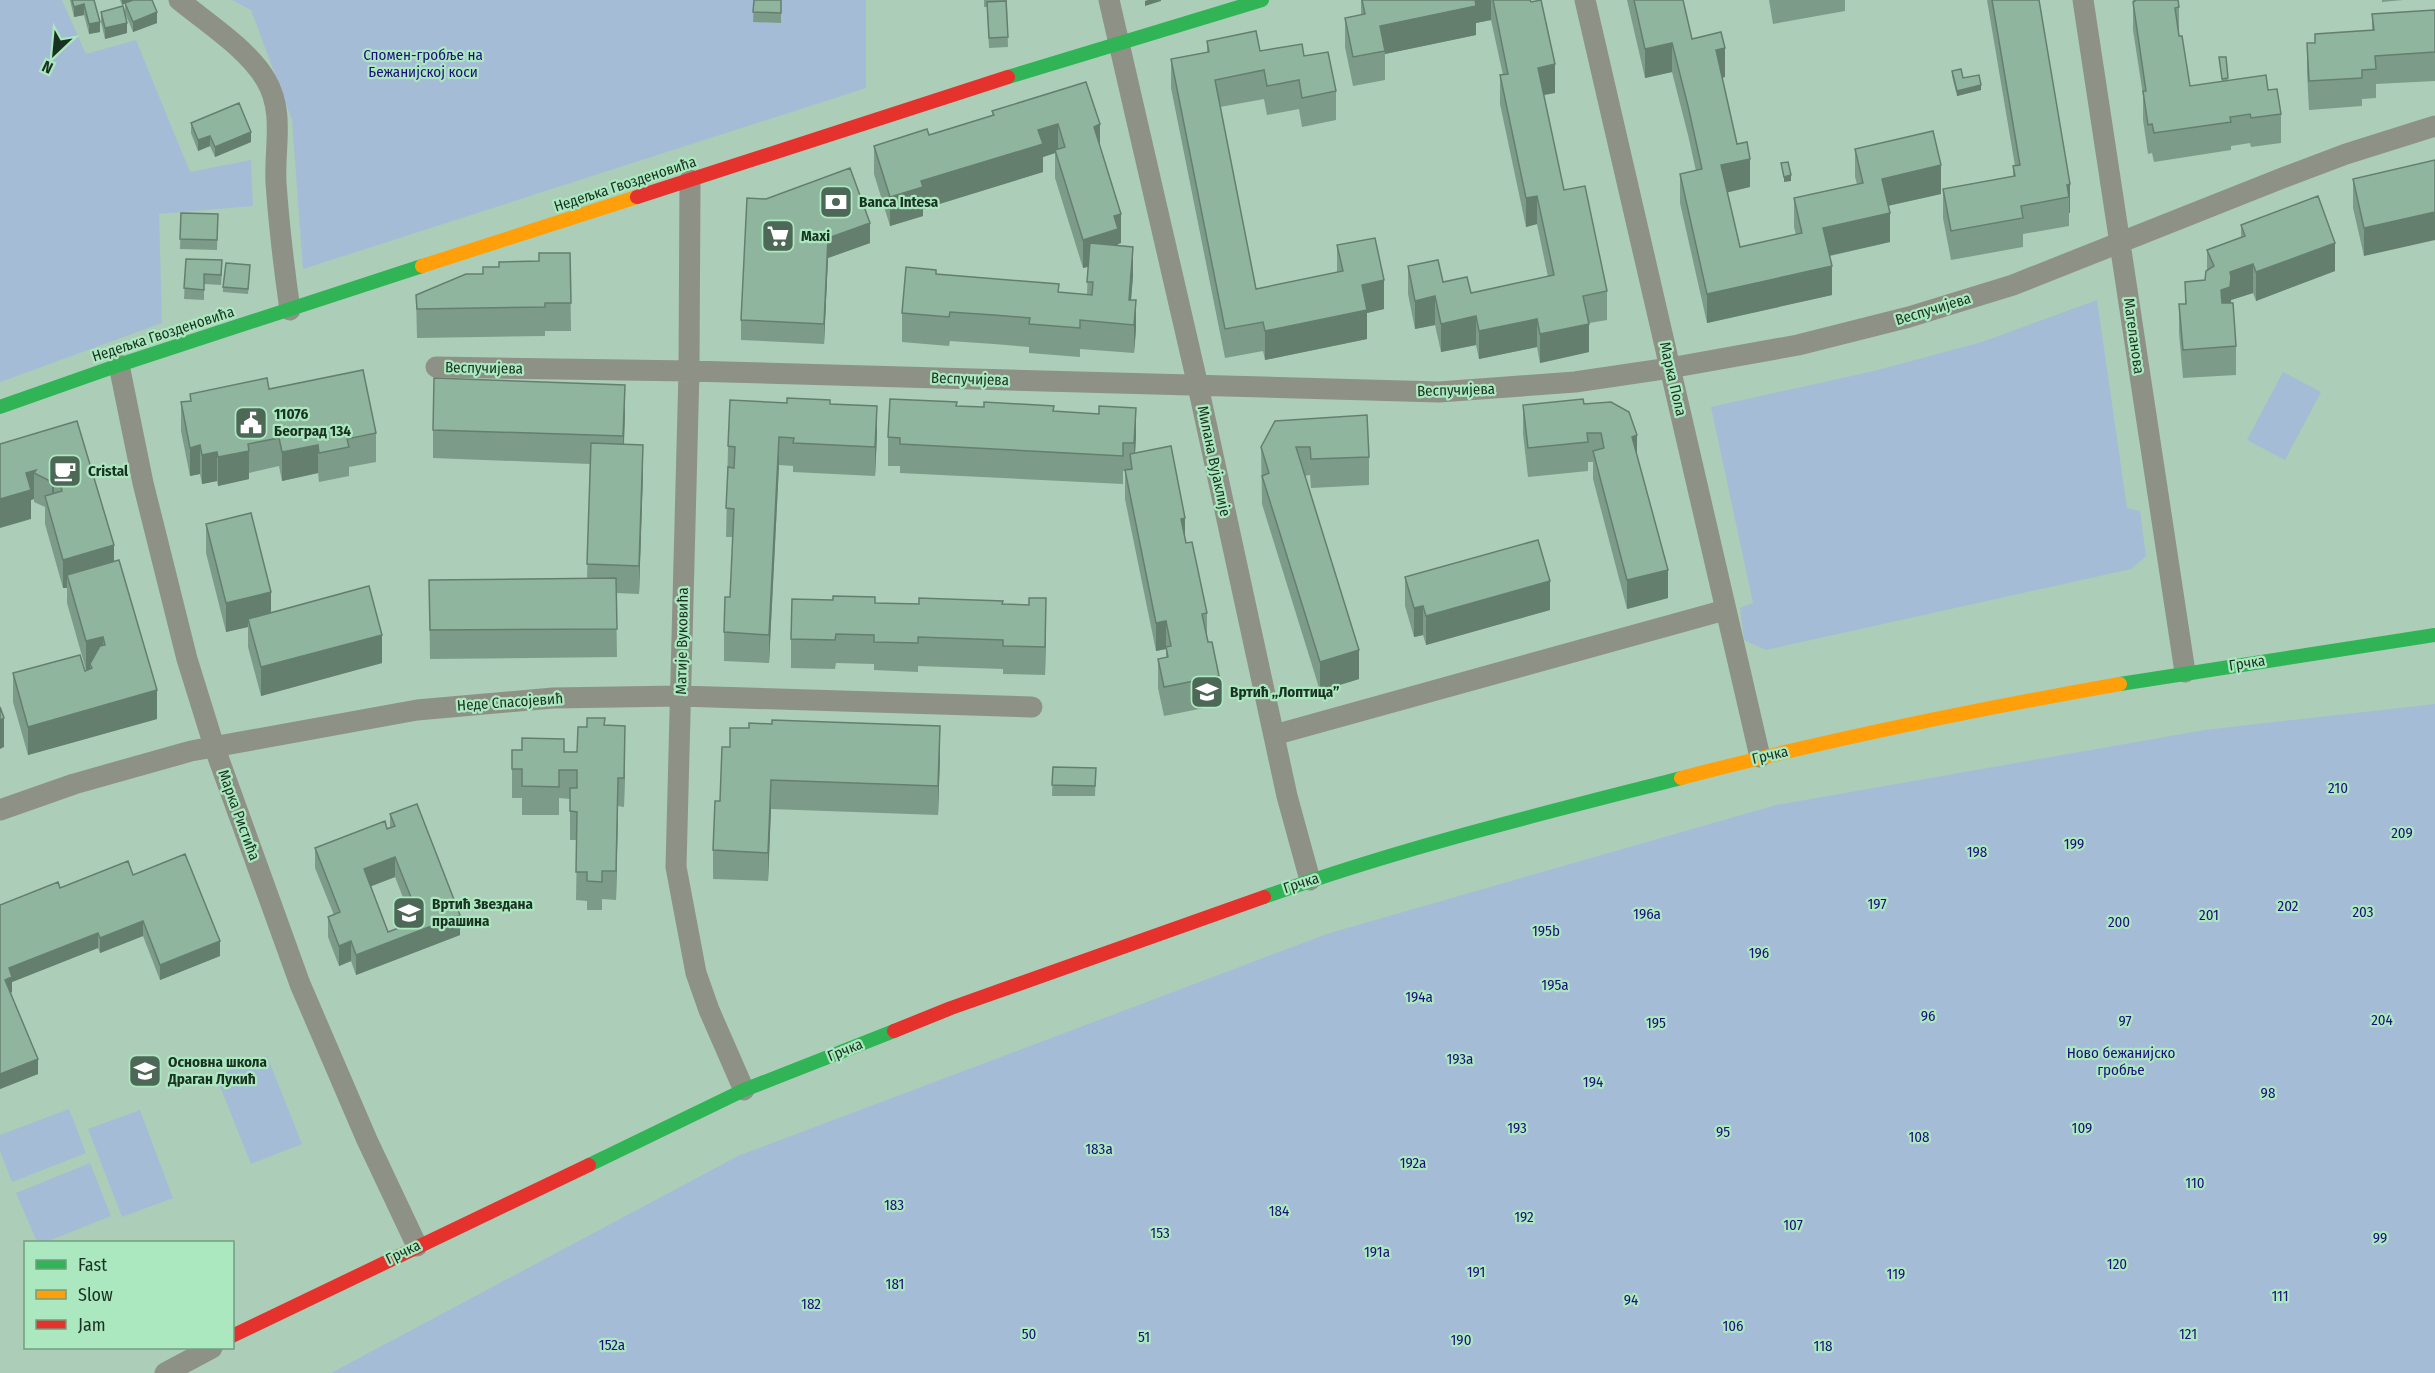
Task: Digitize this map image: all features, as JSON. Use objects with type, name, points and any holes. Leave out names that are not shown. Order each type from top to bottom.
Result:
[{"type":"street","points":[[179,0],[247,56],[265,79],[274,96],[278,126],[277,195],[290,310]]},
{"type":"street","name":"Милана Вујаклије","points":[[1109,0],[1198,386],[1274,735],[1310,880]]},
{"type":"street","name":"Недељка Гвозденовића","points":[[0,407],[119,365],[690,180],[1119,42],[1262,0]]},
{"type":"street","name":"Марка Пола","points":[[1585,0],[1760,757]]},
{"type":"street","name":"Магеланова","points":[[2083,0],[2185,672]]},
{"type":"street","name":"Веспучијева","points":[[436,367],[689,371],[1440,392],[1575,382],[1798,345],[1909,317],[2013,285],[2336,158],[2435,126]]},
{"type":"street","name":"Матије Вуковића","points":[[690,180],[689,371],[675,848],[679,883],[696,973],[709,1010],[744,1090]]},
{"type":"street","name":"Марка Ристића","points":[[119,365],[146,494],[188,659],[213,746],[300,984],[367,1140],[417,1246]]},
{"type":"street","points":[[1274,735],[1725,610]]},
{"type":"street","name":"Грчка","points":[[234,1335],[744,1090],[951,1008],[1310,880],[1523,819],[1760,757],[1971,710],[2185,672],[2435,635]]},
{"type":"street","name":"Неде Спасојевић","points":[[0,810],[74,784],[213,746],[417,710],[553,699],[680,696],[1032,707]]},
{"type":"street","points":[[165,1373],[208,1349]]},
{"type":"green space","points":[[0,0],[62,0],[86,54],[136,40],[190,172],[251,160],[253,206],[159,214],[162,323],[0,382]]},
{"type":"green space","name":"Спомен-гробље на Бежанијској коси","points":[[232,0],[866,0],[866,88],[303,269],[292,120],[251,10]]},
{"type":"green space","points":[[2097,300],[2127,508],[2140,511],[2146,556],[2131,569],[1766,650],[1744,640],[1740,608],[1753,603],[1711,407],[1874,371],[1982,342]]},
{"type":"green space","points":[[2283,372],[2321,392],[2285,460],[2247,440]]},
{"type":"green space","name":"Ново бежанијско гробље","points":[[2435,704],[2435,1373],[331,1373],[738,1156],[1330,933],[1776,805],[2205,730]]},
{"type":"green space","points":[[267,1056],[302,1144],[251,1164],[216,1076]]},
{"type":"green space","points":[[69,1109],[86,1153],[12,1182],[0,1151],[0,1135]]},
{"type":"green space","points":[[140,1110],[173,1198],[122,1217],[88,1129]]},
{"type":"green space","points":[[90,1163],[111,1216],[48,1241],[37,1241],[16,1193]]},
{"type":"building","points":[[72,0],[94,0],[100,22],[89,24],[84,4],[74,7]]},
{"type":"building","points":[[133,0],[152,0],[157,12],[133,22],[125,3]]},
{"type":"building","points":[[754,0],[781,0],[781,13],[753,12]]},
{"type":"building","points":[[1362,0],[1475,0],[1476,6],[1380,26],[1385,51],[1353,57],[1345,18],[1365,14]]},
{"type":"building","points":[[1493,0],[1530,0],[1531,2],[1541,0],[1555,64],[1538,68],[1564,190],[1585,186],[1607,291],[1583,296],[1589,324],[1540,334],[1537,319],[1479,331],[1476,316],[1441,324],[1435,296],[1415,301],[1408,266],[1438,260],[1443,282],[1467,277],[1471,293],[1554,275],[1537,196],[1526,198],[1500,75],[1508,74]]},
{"type":"building","points":[[1634,0],[1683,0],[1692,39],[1721,32],[1725,48],[1716,50],[1737,144],[1747,142],[1750,159],[1721,165],[1740,247],[1802,233],[1794,198],[1863,183],[1855,149],[1933,131],[1941,165],[1882,179],[1890,213],[1823,228],[1832,266],[1707,294],[1680,174],[1702,169],[1688,106],[1672,43],[1645,49]]},
{"type":"building","points":[[1992,0],[2039,0],[2070,184],[2067,185],[2069,197],[2021,206],[2023,218],[1951,231],[1943,189],[2015,176],[2013,166],[2020,165]]},
{"type":"building","points":[[2135,0],[2178,0],[2179,7],[2175,8],[2190,86],[2266,75],[2268,90],[2277,89],[2281,114],[2251,118],[2250,114],[2230,117],[2231,122],[2154,133],[2152,124],[2148,125],[2143,91],[2146,91],[2133,2]]},
{"type":"building","points":[[1006,1],[1008,37],[989,38],[987,2]]},
{"type":"building","points":[[123,6],[127,23],[105,28],[101,12]]},
{"type":"building","points":[[2435,10],[2435,52],[2375,56],[2376,69],[2362,70],[2362,78],[2309,81],[2307,43],[2315,43],[2315,34],[2374,30],[2372,14]]},
{"type":"building","points":[[1256,31],[1260,51],[1302,44],[1304,56],[1328,52],[1336,91],[1302,98],[1299,80],[1267,86],[1264,70],[1215,80],[1256,289],[1343,271],[1337,245],[1375,238],[1384,280],[1362,285],[1367,310],[1265,331],[1263,322],[1225,329],[1171,59],[1209,52],[1207,41]]},
{"type":"building","points":[[2219,57],[2226,57],[2228,78],[2222,79]]},
{"type":"building","points":[[1961,69],[1963,78],[1979,75],[1981,85],[1957,91],[1952,71]]},
{"type":"building","points":[[1086,82],[1100,124],[1094,127],[1121,214],[1114,216],[1118,229],[1083,240],[1055,150],[1065,147],[1058,124],[1038,130],[1043,144],[921,181],[923,187],[890,197],[874,146],[927,129],[929,135],[994,115],[992,111]]},
{"type":"building","points":[[239,103],[251,132],[215,147],[210,136],[198,140],[191,123]]},
{"type":"building","points":[[2435,160],[2435,212],[2364,228],[2353,179]]},
{"type":"building","points":[[1788,162],[1791,175],[1784,177],[1781,163]]},
{"type":"building","points":[[850,168],[870,223],[828,238],[824,324],[741,320],[747,198],[766,199]]},
{"type":"building","points":[[2318,196],[2335,243],[2256,272],[2253,264],[2230,272],[2230,287],[2221,290],[2222,303],[2233,303],[2236,346],[2183,350],[2179,304],[2186,304],[2185,282],[2205,280],[2206,271],[2214,266],[2207,250],[2245,236],[2241,225]]},
{"type":"building","points":[[181,213],[218,214],[217,240],[180,239]]},
{"type":"building","points":[[1090,243],[1133,247],[1129,300],[1136,300],[1134,325],[1080,320],[1080,328],[1029,324],[1030,318],[950,312],[949,317],[902,313],[906,267],[936,270],[936,274],[1059,284],[1058,292],[1092,295],[1093,282],[1087,282]]},
{"type":"building","points":[[539,253],[570,253],[571,303],[545,303],[545,307],[417,309],[416,295],[466,274],[483,274],[483,267],[499,267],[499,262],[539,261]]},
{"type":"building","points":[[186,259],[222,260],[221,275],[204,274],[204,290],[184,288]]},
{"type":"building","points":[[226,263],[250,265],[248,289],[223,287]]},
{"type":"building","points":[[363,370],[376,433],[347,439],[349,447],[319,453],[318,445],[282,452],[279,438],[248,444],[249,451],[218,457],[217,452],[202,455],[200,445],[190,448],[181,402],[191,401],[190,394],[267,378],[269,389]]},
{"type":"building","points":[[434,378],[625,385],[623,436],[433,430]]},
{"type":"building","points":[[787,398],[830,400],[830,404],[877,406],[875,447],[793,443],[794,438],[779,437],[769,635],[724,632],[725,597],[730,597],[734,509],[726,508],[728,467],[734,468],[735,447],[728,446],[730,400],[787,403]]},
{"type":"building","points":[[890,399],[957,402],[956,406],[984,407],[984,402],[1054,406],[1053,411],[1099,414],[1099,406],[1136,408],[1134,443],[1123,443],[1123,456],[900,444],[900,438],[888,437]]},
{"type":"building","points":[[1583,399],[1584,404],[1611,402],[1629,412],[1637,435],[1632,437],[1668,570],[1627,580],[1593,451],[1604,448],[1601,433],[1587,433],[1588,442],[1528,448],[1523,405]]},
{"type":"building","points":[[1367,415],[1369,457],[1311,459],[1310,447],[1296,447],[1359,650],[1320,662],[1262,476],[1269,473],[1261,447],[1275,421]]},
{"type":"building","points":[[77,421],[114,545],[63,560],[45,496],[62,491],[60,482],[54,479],[52,482],[34,473],[36,470],[26,473],[31,490],[0,499],[0,444]]},
{"type":"building","points":[[591,443],[643,445],[639,566],[587,564]]},
{"type":"building","points":[[1171,446],[1185,518],[1181,519],[1186,543],[1192,542],[1207,613],[1202,614],[1208,642],[1212,642],[1219,676],[1164,687],[1158,659],[1168,657],[1166,647],[1171,646],[1166,621],[1156,623],[1125,470],[1132,469],[1130,454]]},
{"type":"building","points":[[251,513],[271,592],[226,603],[206,524]]},
{"type":"building","points":[[1538,540],[1550,581],[1426,616],[1423,606],[1414,608],[1405,577]]},
{"type":"building","points":[[119,560],[157,690],[28,727],[13,673],[80,655],[85,671],[92,668],[90,664],[100,646],[105,645],[103,637],[86,641],[67,575]]},
{"type":"building","points":[[616,578],[617,629],[430,630],[429,580]]},
{"type":"building","points":[[369,586],[382,635],[261,667],[248,619]]},
{"type":"building","points":[[833,596],[875,597],[875,603],[919,604],[919,598],[1003,601],[1002,604],[1029,605],[1029,598],[1046,598],[1045,647],[1003,646],[1003,640],[918,637],[918,643],[874,642],[874,635],[836,634],[835,640],[791,639],[792,599],[833,600]]},
{"type":"building","points":[[0,707],[4,718],[0,720]]},
{"type":"building","points":[[587,718],[605,718],[604,725],[625,726],[624,778],[618,778],[616,871],[602,871],[602,882],[587,881],[587,872],[576,872],[577,812],[570,811],[570,788],[577,788],[577,770],[559,770],[559,787],[522,786],[522,769],[512,769],[512,750],[522,750],[522,738],[564,739],[564,752],[577,752],[578,727],[587,727]]},
{"type":"building","points":[[772,720],[940,726],[938,786],[771,780],[768,853],[713,850],[715,801],[720,801],[722,747],[730,747],[730,728],[749,728],[749,723],[772,724]]},
{"type":"building","points":[[1053,767],[1096,768],[1095,786],[1052,785]]},
{"type":"building","points":[[417,804],[460,915],[356,955],[351,941],[339,946],[328,917],[340,912],[315,848],[385,821],[387,829],[395,826],[390,814]],"holes":[[[395,857],[420,920],[388,932],[364,869]]]},
{"type":"building","points":[[185,854],[220,941],[160,965],[143,921],[100,938],[98,933],[9,968],[12,977],[5,980],[38,1059],[0,1074],[0,905],[58,882],[60,888],[128,861],[133,875]]},
{"type":"traffic: fast","points":[[1008,77],[1262,0]]},
{"type":"traffic: fast","points":[[0,407],[119,365],[422,266]]},
{"type":"traffic: fast","points":[[2120,684],[2435,635]]},
{"type":"traffic: fast","points":[[1264,897],[1419,847],[1681,778]]},
{"type":"traffic: fast","points":[[589,1165],[744,1090],[894,1031]]},
{"type":"traffic: slow","points":[[422,266],[637,197]]},
{"type":"traffic: slow","points":[[1681,778],[1899,726],[2120,684]]},
{"type":"traffic: jam","points":[[637,197],[1008,77]]},
{"type":"traffic: jam","points":[[894,1031],[951,1008],[1264,897]]},
{"type":"traffic: jam","points":[[234,1335],[589,1165]]},
{"type":"place","name":"Banca Intesa","points":[[836,202]]},
{"type":"place","name":"Maxi","points":[[778,236]]},
{"type":"place","name":"11076 Београд 134","points":[[251,423]]},
{"type":"place","name":"Cristal","points":[[65,471]]},
{"type":"place","name":"Вртић „Лоптица”","points":[[1207,692]]},
{"type":"place","name":"Вртић Звездана прашина","points":[[409,913]]},
{"type":"place","name":"Основна школа Драган Лукић","points":[[145,1071]]},
{"type":"park label","name":"210","points":[[2338,788]]},
{"type":"park label","name":"209","points":[[2402,833]]},
{"type":"park label","name":"199","points":[[2074,844]]},
{"type":"park label","name":"198","points":[[1977,852]]},
{"type":"park label","name":"197","points":[[1877,904]]},
{"type":"park label","name":"202","points":[[2288,906]]},
{"type":"park label","name":"203","points":[[2363,912]]},
{"type":"park label","name":"196a","points":[[1647,914]]},
{"type":"park label","name":"201","points":[[2209,915]]},
{"type":"park label","name":"200","points":[[2119,922]]},
{"type":"park label","name":"195b","points":[[1546,931]]},
{"type":"park label","name":"196","points":[[1759,953]]},
{"type":"park label","name":"195a","points":[[1555,985]]},
{"type":"park label","name":"194a","points":[[1419,997]]},
{"type":"park label","name":"96","points":[[1928,1016]]},
{"type":"park label","name":"204","points":[[2382,1020]]},
{"type":"park label","name":"97","points":[[2125,1021]]},
{"type":"park label","name":"195","points":[[1656,1023]]},
{"type":"park label","name":"193a","points":[[1460,1059]]},
{"type":"park label","name":"194","points":[[1593,1082]]},
{"type":"park label","name":"98","points":[[2268,1093]]},
{"type":"park label","name":"193","points":[[1517,1128]]},
{"type":"park label","name":"109","points":[[2082,1128]]},
{"type":"park label","name":"95","points":[[1723,1132]]},
{"type":"park label","name":"108","points":[[1919,1137]]},
{"type":"park label","name":"183a","points":[[1099,1149]]},
{"type":"park label","name":"192а","points":[[1413,1163]]},
{"type":"park label","name":"110","points":[[2195,1183]]},
{"type":"park label","name":"183","points":[[894,1205]]},
{"type":"park label","name":"184","points":[[1279,1211]]},
{"type":"park label","name":"192","points":[[1524,1217]]},
{"type":"park label","name":"107","points":[[1793,1225]]},
{"type":"park label","name":"153","points":[[1160,1233]]},
{"type":"park label","name":"99","points":[[2380,1238]]},
{"type":"park label","name":"191a","points":[[1377,1252]]},
{"type":"park label","name":"120","points":[[2117,1264]]},
{"type":"park label","name":"191","points":[[1476,1272]]},
{"type":"park label","name":"119","points":[[1896,1274]]},
{"type":"park label","name":"181","points":[[895,1284]]},
{"type":"park label","name":"111","points":[[2280,1296]]},
{"type":"park label","name":"94","points":[[1631,1300]]},
{"type":"park label","name":"182","points":[[811,1304]]},
{"type":"park label","name":"106","points":[[1733,1326]]},
{"type":"park label","name":"50","points":[[1029,1334]]},
{"type":"park label","name":"121","points":[[2188,1334]]},
{"type":"park label","name":"51","points":[[1144,1337]]},
{"type":"park label","name":"190","points":[[1461,1340]]},
{"type":"park label","name":"152a","points":[[612,1345]]},
{"type":"park label","name":"118","points":[[1823,1346]]}]
